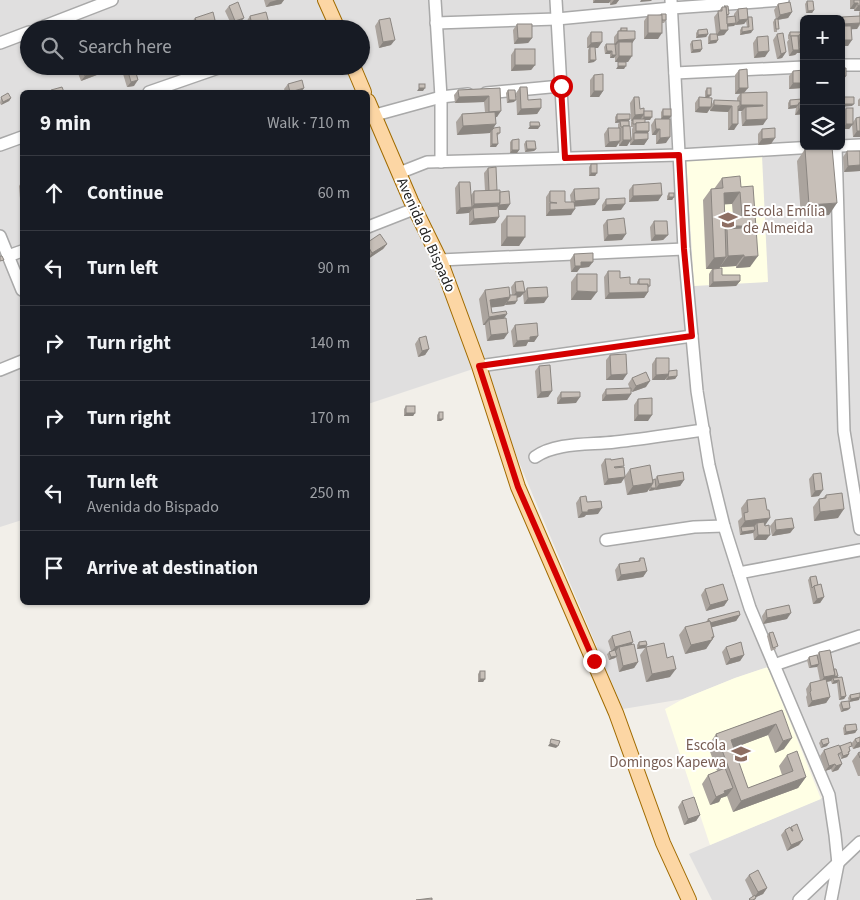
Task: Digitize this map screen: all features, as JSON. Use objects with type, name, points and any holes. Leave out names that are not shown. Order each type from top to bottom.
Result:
[{"type":"main road","points":[[325,0],[333,20]]},
{"type":"main road","points":[[357,75],[363,90]]},
{"type":"main road","name":"Avenida do Bispado","points":[[370,116],[440,260],[479,366],[518,487],[616,713],[662,842],[689,900]]},
{"type":"street","points":[[60,20],[112,0]]},
{"type":"street","points":[[435,0],[441,97],[441,162]]},
{"type":"street","points":[[556,0],[565,158]]},
{"type":"street","points":[[436,22],[557,19],[672,4],[783,0]]},
{"type":"street","points":[[672,4],[684,249],[698,391],[708,465],[724,526],[750,608],[829,795],[836,835],[838,864],[831,900]]},
{"type":"street","points":[[0,43],[20,35]]},
{"type":"street","points":[[845,65],[860,64]]},
{"type":"street","points":[[675,73],[800,67]]},
{"type":"street","points":[[155,90],[198,75]]},
{"type":"street","points":[[370,116],[441,97],[561,86]]},
{"type":"street","points":[[0,145],[20,138]]},
{"type":"street","points":[[845,146],[860,145]]},
{"type":"street","points":[[399,173],[427,162],[679,155],[800,148]]},
{"type":"street","points":[[836,150],[844,431],[860,529]]},
{"type":"street","points":[[370,226],[414,208]]},
{"type":"street","points":[[0,236],[20,285]]},
{"type":"street","points":[[440,260],[684,249]]},
{"type":"street","points":[[8,256],[20,252]]},
{"type":"street","points":[[479,366],[692,336]]},
{"type":"street","points":[[0,370],[20,362]]},
{"type":"street","points":[[535,457],[543,451],[566,446],[615,442],[704,430]]},
{"type":"street","points":[[606,540],[694,527],[724,526]]},
{"type":"street","points":[[739,573],[860,550]]},
{"type":"street","points":[[774,664],[860,636]]},
{"type":"street","points":[[799,900],[860,842]]},
{"type":"shaded area","points":[[0,0],[860,0],[860,900],[712,900],[689,854],[829,795],[774,665],[683,699],[623,709],[479,367],[370,403],[370,90],[20,90],[20,521],[0,527]]},
{"type":"shaded area","name":"Escola Emília de Almeida","points":[[762,156],[768,282],[694,286],[686,159]]},
{"type":"shaded area","name":"Escola Domingos Kapewa","points":[[768,667],[821,799],[710,845],[665,709],[683,699]]},
{"type":"building","points":[[854,0],[860,0],[860,5],[858,6],[858,3],[854,3]]},
{"type":"building","points":[[807,1],[813,1],[814,10],[808,11]]},
{"type":"building","points":[[238,2],[244,18],[235,20],[229,6]]},
{"type":"building","points":[[790,2],[792,12],[780,15],[778,4]]},
{"type":"building","points":[[724,6],[728,6],[729,14],[726,15],[726,7]]},
{"type":"building","points":[[722,7],[726,7],[728,30],[720,30],[718,11],[722,11]]},
{"type":"building","points":[[747,8],[748,19],[739,20],[738,9]]},
{"type":"building","points":[[213,12],[215,20],[196,20],[195,18]]},
{"type":"building","points":[[266,12],[268,20],[251,20],[250,16]]},
{"type":"building","points":[[661,14],[666,14],[666,20],[662,20]]},
{"type":"building","points":[[648,15],[662,15],[662,33],[648,33]]},
{"type":"building","points":[[735,16],[736,23],[727,24],[727,17]]},
{"type":"building","points":[[860,16],[860,23],[845,24],[845,17]]},
{"type":"building","points":[[748,17],[752,17],[753,30],[742,32],[742,27],[749,27]]},
{"type":"building","points":[[390,18],[395,40],[383,42],[379,20]]},
{"type":"building","points":[[775,19],[778,19],[779,29],[776,29]]},
{"type":"building","points":[[517,24],[532,24],[532,38],[518,38]]},
{"type":"building","points":[[845,26],[851,26],[852,40],[845,40]]},
{"type":"building","points":[[621,28],[627,28],[627,31],[621,31]]},
{"type":"building","points":[[707,29],[708,34],[698,35],[698,30]]},
{"type":"building","points":[[618,31],[635,31],[635,39],[618,40]]},
{"type":"building","points":[[591,32],[602,32],[602,42],[591,43]]},
{"type":"building","points":[[790,32],[800,32],[799,36],[790,36]]},
{"type":"building","points":[[783,33],[786,52],[781,54],[777,34]]},
{"type":"building","points":[[710,34],[717,34],[718,40],[710,41]]},
{"type":"building","points":[[768,36],[769,51],[758,52],[757,37]]},
{"type":"building","points":[[791,36],[798,36],[799,50],[793,50]]},
{"type":"building","points":[[701,40],[702,49],[693,50],[692,41]]},
{"type":"building","points":[[619,42],[632,42],[632,56],[619,56]]},
{"type":"building","points":[[606,44],[615,44],[616,55],[612,55],[612,51],[607,51]]},
{"type":"building","points":[[590,47],[595,47],[596,60],[590,60]]},
{"type":"building","points":[[515,49],[535,49],[535,65],[515,65]]},
{"type":"building","points":[[618,62],[626,62],[626,66],[618,66]]},
{"type":"building","points":[[747,69],[748,88],[739,88],[739,70]]},
{"type":"building","points":[[800,70],[800,83],[793,83],[793,71]]},
{"type":"building","points":[[603,74],[603,91],[594,91],[594,75]]},
{"type":"building","points":[[129,75],[137,75],[138,80],[131,82]]},
{"type":"building","points":[[302,80],[304,88],[290,90],[288,84]]},
{"type":"building","points":[[419,84],[425,84],[425,88],[419,88]]},
{"type":"building","points":[[62,87],[63,90],[51,90]]},
{"type":"building","points":[[520,87],[527,87],[528,100],[541,99],[541,108],[521,109]]},
{"type":"building","points":[[500,88],[501,111],[489,112],[489,96],[459,97],[458,90]]},
{"type":"building","points":[[707,88],[711,88],[711,95],[707,95]]},
{"type":"building","points":[[508,90],[515,90],[516,100],[509,100]]},
{"type":"building","points":[[767,92],[767,119],[746,120],[746,107],[763,105],[741,105],[741,93]]},
{"type":"building","points":[[8,93],[11,98],[3,102],[1,97]]},
{"type":"building","points":[[634,97],[639,97],[640,109],[644,108],[644,114],[635,115]]},
{"type":"building","points":[[699,97],[712,98],[711,107],[699,107]]},
{"type":"building","points":[[845,97],[854,97],[854,104],[845,104]]},
{"type":"building","points":[[800,99],[800,103],[790,106],[790,100]]},
{"type":"building","points":[[714,100],[740,101],[740,106],[738,106],[738,124],[732,124],[732,106],[714,105]]},
{"type":"building","points":[[846,108],[853,108],[853,124],[846,124]]},
{"type":"building","points":[[663,109],[671,109],[671,116],[663,116]]},
{"type":"building","points":[[644,111],[652,111],[652,117],[644,117]]},
{"type":"building","points":[[495,112],[496,124],[463,126],[462,114]]},
{"type":"building","points":[[617,114],[630,114],[630,119],[617,120]]},
{"type":"building","points":[[860,117],[860,131],[857,131],[856,118]]},
{"type":"building","points":[[633,119],[645,119],[645,123],[633,124]]},
{"type":"building","points":[[655,119],[670,119],[670,137],[660,138],[660,129],[656,129]]},
{"type":"building","points":[[620,121],[629,121],[629,126],[621,127]]},
{"type":"building","points":[[530,122],[539,122],[540,126],[530,126]]},
{"type":"building","points":[[649,122],[649,131],[636,131],[636,123]]},
{"type":"building","points":[[623,126],[630,126],[631,140],[623,140]]},
{"type":"building","points":[[500,127],[500,133],[497,133],[498,144],[492,144],[492,130]]},
{"type":"building","points":[[608,128],[620,128],[620,141],[609,142]]},
{"type":"building","points":[[775,128],[775,138],[762,139],[762,129]]},
{"type":"building","points":[[634,133],[648,133],[648,139],[634,140]]},
{"type":"building","points":[[519,139],[519,150],[512,150],[512,140]]},
{"type":"building","points":[[526,141],[535,141],[536,149],[527,149]]},
{"type":"building","points":[[805,150],[832,150],[837,203],[809,205]]},
{"type":"building","points":[[847,151],[860,151],[860,165],[848,166]]},
{"type":"building","points":[[591,164],[597,164],[597,173],[591,173]]},
{"type":"building","points":[[496,167],[497,190],[489,191],[488,168]]},
{"type":"building","points":[[740,176],[741,187],[753,186],[758,256],[728,256],[727,229],[742,228],[742,226],[726,226],[726,216],[742,216],[740,192],[724,193],[726,257],[714,258],[711,189],[723,188],[722,178]]},
{"type":"building","points":[[459,182],[470,182],[472,207],[460,208]]},
{"type":"building","points":[[661,183],[662,195],[633,196],[633,185]]},
{"type":"building","points":[[599,188],[599,199],[575,201],[574,189]]},
{"type":"building","points":[[500,190],[500,203],[474,204],[474,191]]},
{"type":"building","points":[[509,191],[510,204],[499,205],[500,192]]},
{"type":"building","points":[[550,191],[565,191],[565,202],[574,202],[575,209],[550,210],[550,203],[557,203],[550,202]]},
{"type":"building","points":[[669,193],[674,193],[674,197],[669,197]]},
{"type":"building","points":[[625,198],[625,204],[606,205],[606,199]]},
{"type":"building","points":[[498,206],[499,217],[474,219],[473,208]]},
{"type":"building","points":[[507,216],[525,216],[525,237],[507,237]]},
{"type":"building","points":[[624,218],[626,234],[608,235],[607,220]]},
{"type":"building","points":[[654,221],[667,221],[668,235],[655,235]]},
{"type":"building","points":[[380,234],[387,244],[372,253],[370,241]]},
{"type":"building","points":[[593,253],[593,262],[581,262],[581,266],[575,266],[574,254]]},
{"type":"building","points":[[722,268],[722,275],[740,275],[740,281],[713,282],[713,269]]},
{"type":"building","points":[[608,271],[620,271],[620,278],[630,277],[630,284],[648,284],[648,292],[609,293]]},
{"type":"building","points":[[577,274],[597,274],[597,292],[577,291]]},
{"type":"building","points":[[639,279],[650,279],[650,286],[648,284],[639,284]]},
{"type":"building","points":[[523,281],[525,292],[516,292],[515,282]]},
{"type":"building","points":[[509,287],[510,297],[490,300],[492,313],[506,311],[507,314],[489,317],[485,290]]},
{"type":"building","points":[[547,287],[548,297],[528,298],[527,288]]},
{"type":"building","points":[[510,295],[517,295],[517,301],[507,302]]},
{"type":"building","points":[[506,318],[508,333],[491,335],[489,320]]},
{"type":"building","points":[[537,323],[538,336],[530,337],[530,340],[517,341],[515,325]]},
{"type":"building","points":[[426,336],[429,349],[422,351],[419,338]]},
{"type":"building","points":[[626,354],[627,374],[611,375],[610,355]]},
{"type":"building","points":[[656,358],[669,358],[669,374],[656,375]]},
{"type":"building","points":[[550,365],[552,391],[541,392],[539,366]]},
{"type":"building","points":[[677,370],[677,376],[668,377],[669,371]]},
{"type":"building","points":[[646,372],[650,381],[636,386],[632,378]]},
{"type":"building","points":[[631,388],[631,394],[606,395],[606,389]]},
{"type":"building","points":[[561,392],[580,392],[580,397],[561,398]]},
{"type":"building","points":[[652,398],[652,415],[638,415],[638,399]]},
{"type":"building","points":[[406,406],[415,406],[415,413],[406,413]]},
{"type":"building","points":[[439,412],[443,412],[443,419],[439,419]]},
{"type":"building","points":[[623,458],[624,466],[614,467],[624,467],[625,477],[608,479],[605,459]]},
{"type":"building","points":[[650,465],[653,483],[633,486],[630,469]]},
{"type":"building","points":[[683,472],[684,480],[659,484],[657,476]]},
{"type":"building","points":[[821,473],[823,490],[815,491],[813,474]]},
{"type":"building","points":[[655,479],[656,488],[651,488],[653,480]]},
{"type":"building","points":[[842,493],[844,509],[820,512],[819,499],[826,498],[826,495]]},
{"type":"building","points":[[586,496],[587,502],[601,501],[602,508],[582,512],[580,497]]},
{"type":"building","points":[[765,498],[770,518],[745,521],[744,513],[748,512],[747,500]]},
{"type":"building","points":[[792,518],[794,528],[776,530],[775,520]]},
{"type":"building","points":[[764,522],[765,526],[769,525],[770,535],[758,535],[757,523]]},
{"type":"building","points":[[754,526],[755,530],[742,532],[741,527]]},
{"type":"building","points":[[640,558],[644,558],[647,571],[621,575],[619,564],[640,561]]},
{"type":"building","points":[[816,576],[818,585],[812,588],[810,577]]},
{"type":"building","points":[[723,584],[728,600],[710,605],[705,589]]},
{"type":"building","points":[[821,584],[824,597],[817,599],[814,586]]},
{"type":"building","points":[[789,605],[791,613],[767,618],[766,610]]},
{"type":"building","points":[[739,611],[740,615],[710,623],[708,619]]},
{"type":"building","points":[[710,621],[714,637],[712,637],[712,640],[691,645],[685,627]]},
{"type":"building","points":[[630,631],[633,642],[615,647],[612,636]]},
{"type":"building","points":[[773,632],[778,646],[773,648],[769,633]]},
{"type":"building","points":[[646,641],[647,645],[639,646],[639,642]]},
{"type":"building","points":[[741,642],[744,655],[730,659],[726,647]]},
{"type":"building","points":[[664,643],[667,658],[673,656],[676,669],[652,674],[646,647]]},
{"type":"building","points":[[634,644],[638,662],[623,666],[619,647]]},
{"type":"building","points":[[615,650],[617,656],[611,657],[609,652]]},
{"type":"building","points":[[830,650],[835,675],[824,677],[819,652]]},
{"type":"building","points":[[817,655],[819,664],[811,666],[809,657]]},
{"type":"building","points":[[834,669],[836,669],[838,676],[834,676]]},
{"type":"building","points":[[480,671],[485,671],[485,679],[480,679]]},
{"type":"building","points":[[842,677],[846,696],[841,697],[839,680],[834,681],[833,678]]},
{"type":"building","points":[[826,679],[830,697],[812,701],[810,683]]},
{"type":"building","points":[[860,693],[860,697],[851,699],[850,695]]},
{"type":"building","points":[[849,701],[850,708],[843,709],[841,702]]},
{"type":"building","points":[[782,710],[792,738],[783,741],[776,724],[731,740],[748,788],[793,771],[787,755],[797,751],[806,777],[741,801],[716,734]]},
{"type":"building","points":[[856,724],[857,730],[846,732],[845,725]]},
{"type":"building","points":[[860,737],[860,742],[857,743],[855,739]]},
{"type":"building","points":[[828,738],[829,743],[823,745],[821,740]]},
{"type":"building","points":[[551,739],[560,741],[558,746],[550,743]]},
{"type":"building","points":[[851,742],[852,746],[849,747],[849,754],[843,756],[840,746]]},
{"type":"building","points":[[839,745],[842,752],[838,754],[842,764],[829,766],[824,750]]},
{"type":"building","points":[[725,768],[733,788],[724,791],[725,793],[716,797],[708,775]]},
{"type":"building","points":[[694,797],[700,815],[688,819],[682,801]]},
{"type":"building","points":[[797,824],[803,840],[791,845],[785,830],[790,827],[793,831],[791,827]]},
{"type":"building","points":[[758,870],[767,888],[758,892],[749,875]]},
{"type":"building","points":[[755,895],[756,898],[753,900],[749,899]]},
{"type":"building","points":[[432,898],[432,900],[416,900]]},
{"type":"place","name":"Escola Emília de Almeida","points":[[728,220]]},
{"type":"place","name":"Escola Domingos Kapewa","points":[[741,754]]},
{"type":"route","points":[[561,86],[565,158],[679,155],[684,249],[692,336],[479,366],[518,487],[594,661]]}]
